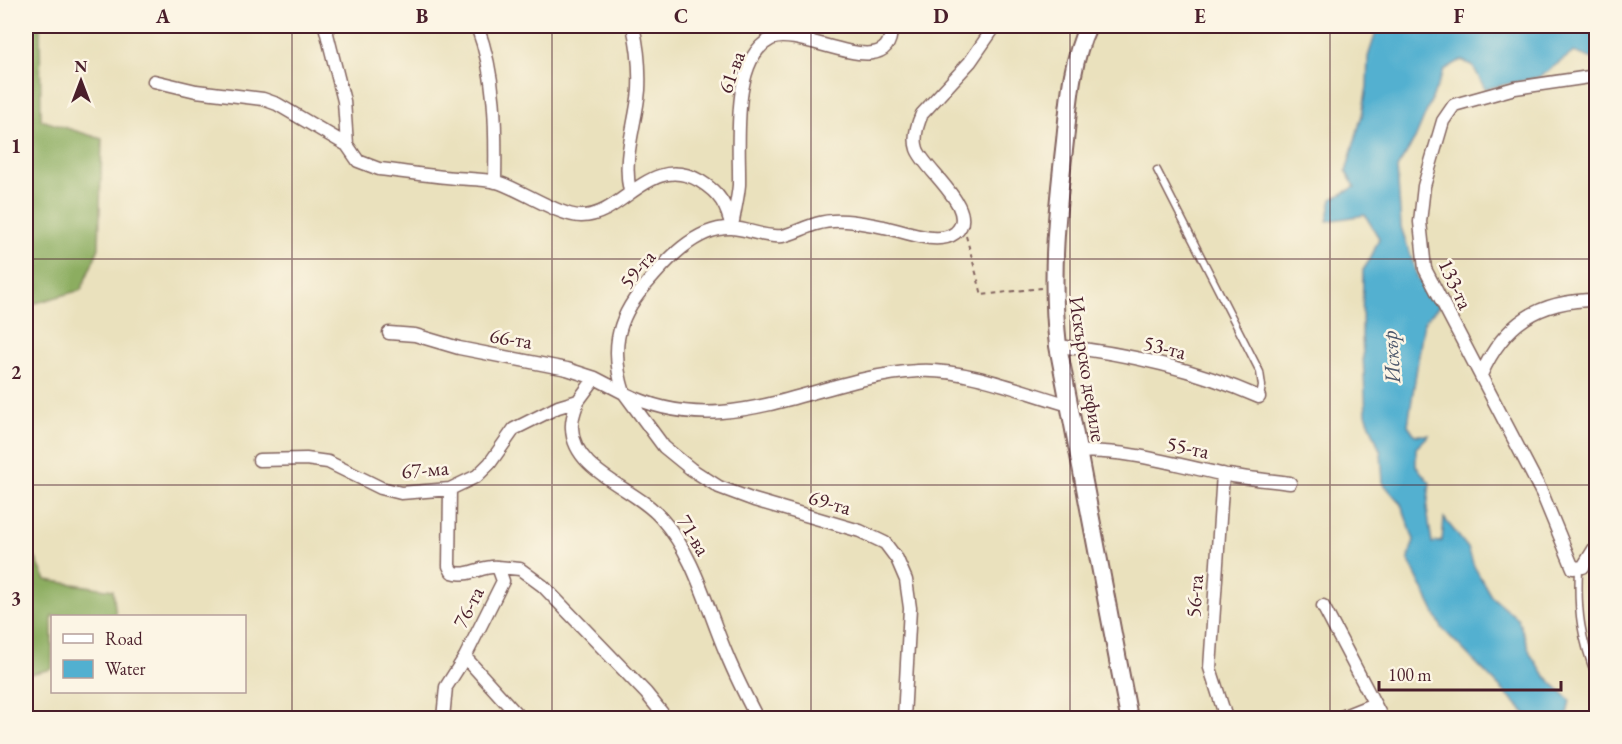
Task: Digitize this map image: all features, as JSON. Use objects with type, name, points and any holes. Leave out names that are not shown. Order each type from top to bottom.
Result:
[{"type":"main road","name":"Искърско дефиле","points":[[1088,26],[1080,44],[1073,76],[1056,217],[1052,287],[1058,346],[1129,718]]},
{"type":"street","points":[[325,26],[344,101],[347,145]]},
{"type":"street","points":[[477,26],[490,68],[496,112],[495,182]]},
{"type":"street","points":[[630,191],[626,175],[639,90],[639,53],[633,26]]},
{"type":"street","name":"61-ва","points":[[732,228],[739,188],[739,109],[742,87],[760,49],[771,39],[790,36],[859,54],[875,54],[886,46],[891,26]]},
{"type":"street","points":[[961,222],[959,204],[927,166],[917,149],[917,124],[922,114],[982,47],[995,26]]},
{"type":"street","name":"133-та","points":[[1579,570],[1573,568],[1542,493],[1425,269],[1420,246],[1420,222],[1424,186],[1443,121],[1454,105],[1473,98],[1563,79],[1596,76]]},
{"type":"street","points":[[154,81],[196,91],[262,99],[277,104],[347,145],[358,161],[379,170],[495,182],[580,216],[596,213],[630,191],[666,173],[679,173],[692,177],[720,196],[727,207],[732,228]]},
{"type":"street","name":"59-та","points":[[624,393],[616,368],[616,345],[623,320],[638,294],[677,253],[697,238],[732,228],[782,236],[818,223],[836,221],[856,222],[933,238],[946,237],[955,232],[961,222]]},
{"type":"street","points":[[1481,375],[1490,355],[1521,319],[1545,308],[1596,300]]},
{"type":"street","name":"66-та","points":[[389,333],[415,335],[459,348],[567,369],[595,378],[624,393]]},
{"type":"street","name":"53-та","points":[[1058,346],[1110,353],[1202,376],[1259,398]]},
{"type":"street","points":[[624,393],[668,410],[695,413],[766,405],[883,374],[921,370],[956,373],[1069,405]]},
{"type":"street","points":[[578,401],[595,378]]},
{"type":"street","name":"69-та","points":[[624,393],[664,447],[691,469],[719,487],[754,500],[860,531],[885,543],[897,559],[906,580],[910,608],[904,718]]},
{"type":"street","name":"67-ма","points":[[259,460],[306,459],[328,462],[381,488],[401,493],[450,489],[477,476],[490,463],[514,429],[558,406],[578,401]]},
{"type":"street","name":"71-ва","points":[[578,401],[571,425],[573,440],[582,456],[602,476],[648,503],[679,538],[705,596],[725,652],[757,718]]},
{"type":"street","name":"55-та","points":[[1078,452],[1102,450],[1124,453],[1223,474],[1290,483]]},
{"type":"street","name":"56-та","points":[[1223,474],[1210,668],[1226,718]]},
{"type":"street","name":"76-та","points":[[443,718],[446,687],[465,657],[503,581],[498,567],[488,566],[459,575],[452,572],[449,566],[450,489]]},
{"type":"street","points":[[1579,570],[1596,546]]},
{"type":"street","points":[[498,567],[520,569],[543,586],[646,693],[666,718]]},
{"type":"street","points":[[1323,606],[1382,718]]},
{"type":"street","points":[[465,657],[520,718]]},
{"type":"street","points":[[1339,718],[1374,704]]},
{"type":"lane","points":[[1157,170],[1260,372],[1262,386],[1259,398]]},
{"type":"lane","points":[[1579,570],[1578,600],[1584,647],[1596,677]]},
{"type":"path","points":[[961,222],[982,295],[1052,287]]},
{"type":"green space","points":[[34,26],[40,26],[41,120],[102,139],[99,248],[81,290],[26,306],[26,32]]},
{"type":"green space","points":[[26,539],[46,580],[113,590],[116,615],[51,615],[51,669],[26,675]]},
{"type":"water","name":"Искър","points":[[1378,26],[1596,26],[1596,60],[1574,52],[1539,77],[1485,89],[1473,66],[1461,60],[1444,70],[1415,139],[1397,168],[1401,227],[1419,281],[1425,277],[1439,306],[1424,322],[1408,425],[1415,435],[1429,435],[1416,448],[1416,466],[1430,483],[1427,509],[1432,543],[1442,541],[1444,518],[1468,548],[1474,566],[1491,596],[1518,619],[1531,655],[1544,675],[1570,700],[1567,715],[1571,718],[1530,718],[1442,628],[1408,559],[1414,540],[1401,504],[1383,483],[1381,453],[1366,414],[1362,336],[1363,270],[1379,238],[1365,215],[1327,221],[1332,199],[1355,187],[1346,172],[1362,115],[1367,87],[1368,57]]}]
